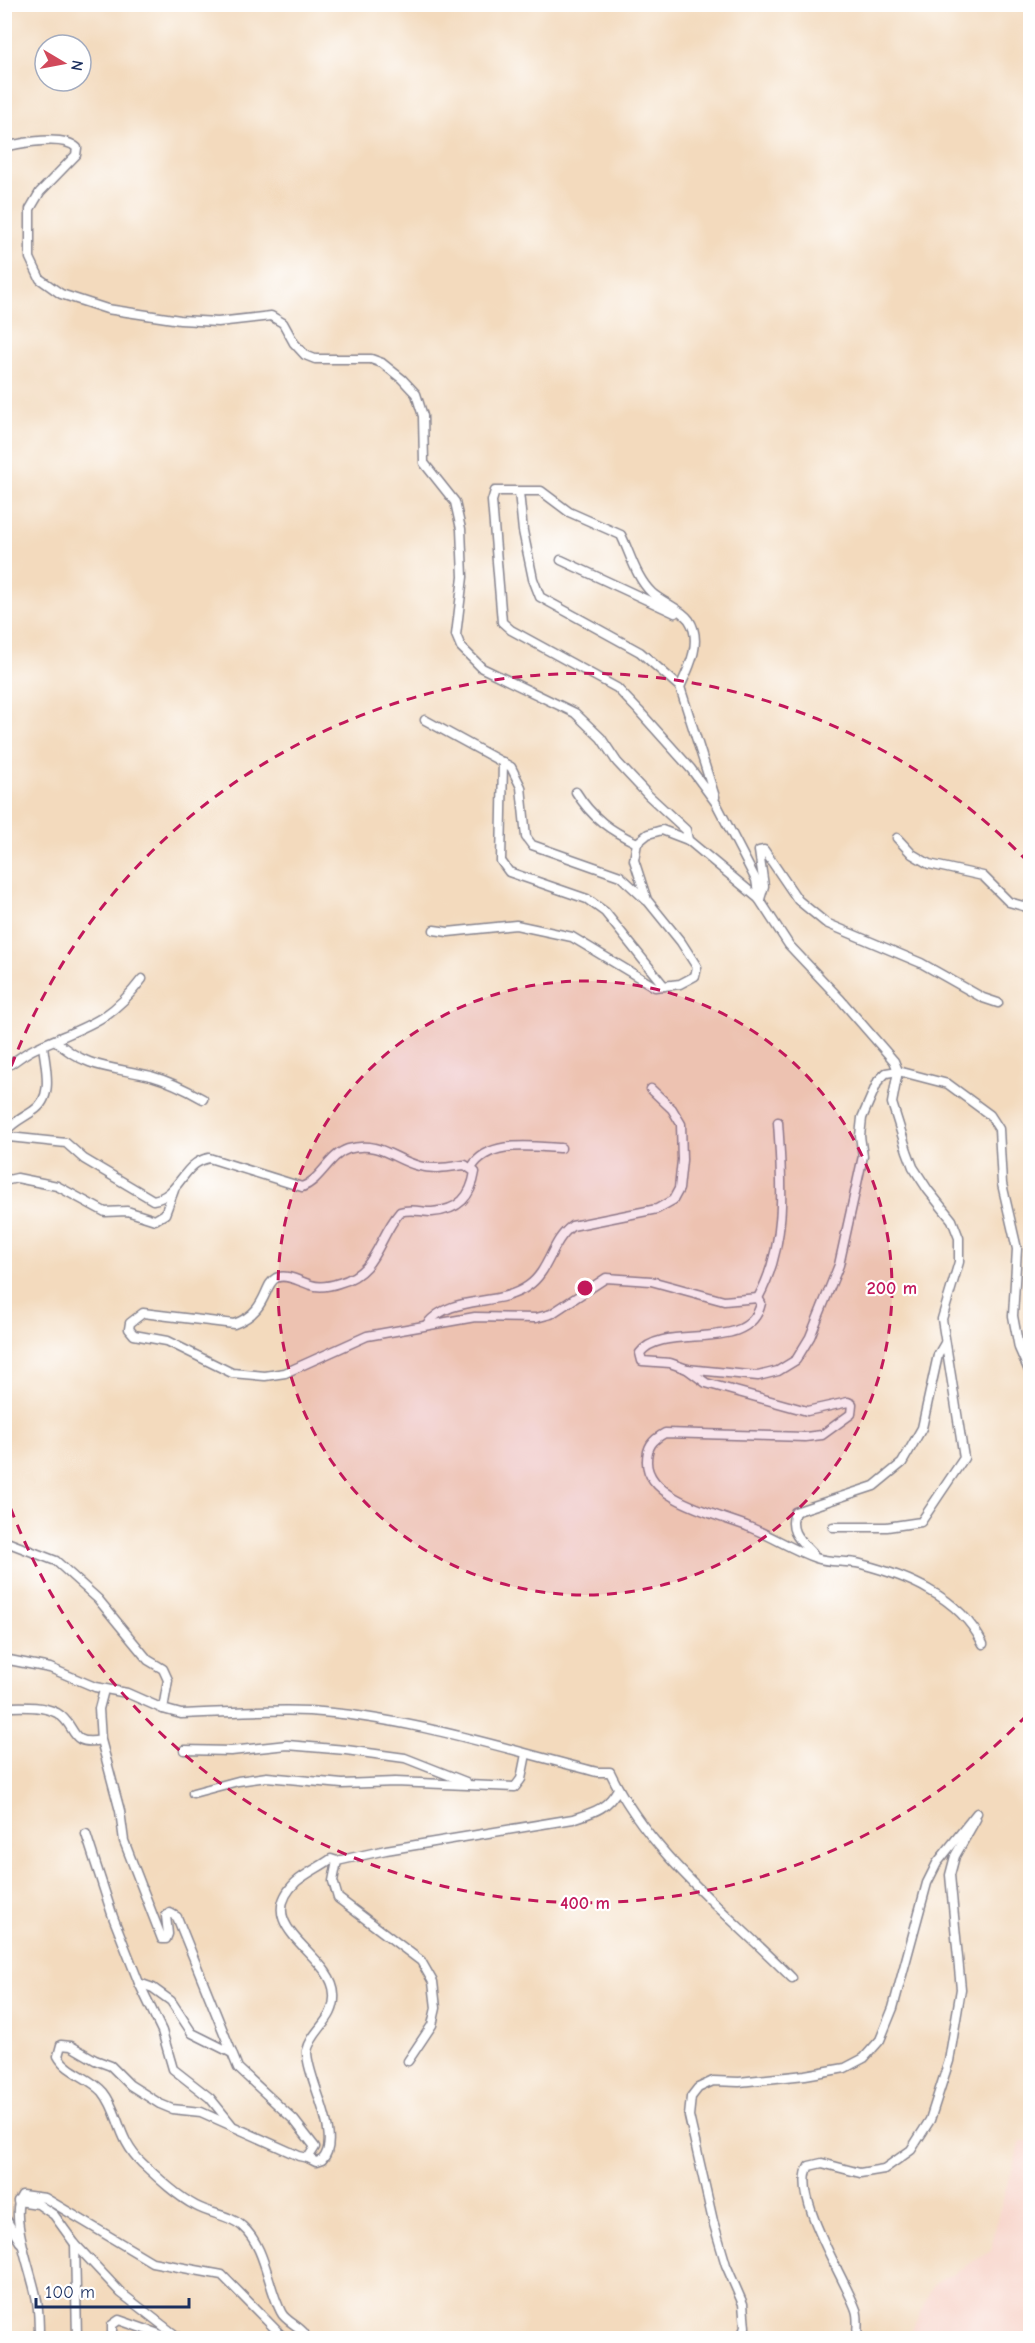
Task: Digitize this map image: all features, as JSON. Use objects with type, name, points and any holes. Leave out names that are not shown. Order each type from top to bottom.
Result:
[{"type":"street","points":[[4,147],[44,140],[68,143],[77,148],[72,160],[40,192],[30,209],[30,258],[40,279],[61,294],[107,309],[180,320],[218,322],[271,316],[283,323],[294,343],[305,355],[315,358],[371,359],[382,363],[416,393],[423,416],[424,463],[454,502],[461,529],[463,577],[456,635],[461,647],[482,668],[575,713],[602,738],[617,762],[648,795],[686,830],[688,840]]},
{"type":"street","points":[[680,687],[691,664],[696,636],[689,620],[651,592],[639,574],[621,535],[568,512],[541,491],[495,491],[492,501],[502,622],[511,630],[617,688],[672,747],[716,803]]},
{"type":"street","points":[[519,492],[523,531],[533,579],[540,597],[640,652],[680,687],[716,803],[756,880],[759,899]]},
{"type":"street","points":[[561,560],[689,620]]},
{"type":"street","points":[[425,720],[511,767],[520,787],[526,837],[532,845],[620,876],[647,900],[681,942],[697,967],[695,976],[680,984],[655,987],[572,937],[516,925],[448,932],[434,930]]},
{"type":"street","points":[[503,762],[501,861],[509,872],[587,899],[605,912],[664,986]]},
{"type":"street","points":[[576,792],[586,808],[609,830],[638,843]]},
{"type":"street","points":[[647,900],[634,860],[638,843],[648,834],[662,830],[688,840],[759,899],[789,945],[894,1061],[898,1071],[892,1102],[907,1151],[923,1182],[952,1220],[958,1238],[959,1262],[942,1319],[964,1458],[921,1522],[886,1527],[833,1527]]},
{"type":"street","points":[[897,838],[912,854],[929,864],[983,876],[1009,902],[1030,908]]},
{"type":"street","points":[[759,899],[764,886],[759,851],[764,850],[798,900],[826,923],[921,963],[982,998],[998,1003]]},
{"type":"street","points":[[4,1068],[43,1045],[77,1032],[115,1010],[142,979]]},
{"type":"street","points":[[56,1041],[72,1056],[87,1062],[154,1077],[203,1099]]},
{"type":"street","points":[[43,1045],[47,1094],[38,1108],[11,1125],[6,1131],[9,1137],[66,1143],[84,1159],[153,1200],[163,1198],[174,1190]]},
{"type":"street","points":[[758,1298],[761,1303],[759,1312],[744,1326],[723,1334],[646,1345],[640,1353],[642,1361],[670,1363],[687,1369],[758,1376],[778,1371],[796,1359],[810,1337],[839,1264],[863,1156],[860,1136],[862,1118],[878,1081],[886,1073],[898,1071],[948,1084],[990,1115],[999,1129],[1002,1184],[1017,1249],[1013,1316],[1019,1348],[1030,1373]]},
{"type":"street","points":[[426,1325],[436,1313],[477,1299],[510,1296],[528,1286],[540,1276],[563,1232],[572,1226],[657,1209],[673,1200],[679,1189],[682,1160],[681,1124],[672,1109],[651,1089]]},
{"type":"street","points":[[758,1298],[770,1276],[779,1240],[782,1191],[778,1122]]},
{"type":"street","points":[[472,1167],[487,1153],[510,1146],[561,1148]]},
{"type":"street","points":[[4,1181],[17,1179],[57,1186],[105,1212],[127,1211],[155,1220],[165,1214],[174,1190],[189,1167],[198,1160],[209,1158],[302,1187],[310,1184],[346,1149],[361,1147],[381,1148],[418,1166],[438,1169],[465,1165],[472,1167],[475,1172],[473,1189],[464,1202],[433,1212],[406,1210],[400,1212],[362,1274],[350,1280],[314,1287],[286,1277],[277,1277],[270,1282],[258,1310],[245,1320],[234,1324],[143,1313],[130,1323],[129,1329],[134,1335],[167,1341],[232,1373],[265,1376],[285,1372],[367,1336],[426,1325],[475,1317],[536,1318],[551,1314],[606,1278],[651,1281],[724,1301],[758,1298]]},
{"type":"street","points":[[818,1559],[794,1535],[792,1522],[795,1512],[874,1486],[902,1463],[922,1428],[938,1355],[945,1343]]},
{"type":"street","points":[[687,1369],[706,1383],[807,1411],[848,1402],[852,1404],[851,1414],[822,1435],[806,1437],[665,1432],[656,1438],[647,1449],[647,1466],[654,1478],[671,1496],[699,1511],[752,1528],[818,1559],[860,1564],[929,1590],[972,1623],[983,1644]]},
{"type":"street","points":[[4,1540],[56,1561],[98,1599],[148,1660],[163,1669],[168,1680],[163,1709]]},
{"type":"street","points":[[4,1659],[50,1668],[104,1690],[127,1693],[163,1709],[181,1714],[308,1711],[356,1716],[431,1730],[597,1772],[610,1772],[638,1822],[664,1853],[792,1978]]},
{"type":"street","points":[[104,1690],[99,1709],[101,1740],[120,1811],[124,1841],[138,1870],[156,1927],[162,1939],[166,1939],[168,1934],[166,1916],[170,1913],[177,1917],[238,2068],[294,2120],[310,2139],[315,2147],[308,2158]]},
{"type":"street","points":[[4,1707],[51,1711],[62,1717],[80,1739],[88,1742],[101,1740]]},
{"type":"street","points":[[184,1750],[231,1751],[287,1745],[346,1750],[405,1758],[473,1785]]},
{"type":"street","points":[[193,1793],[238,1781],[267,1777],[342,1784],[395,1782],[515,1787],[521,1779],[526,1754]]},
{"type":"street","points":[[303,2338],[304,2333],[300,2328],[282,2316],[269,2287],[256,2244],[250,2234],[240,2224],[195,2206],[143,2163],[124,2142],[105,2095],[95,2083],[62,2064],[58,2056],[59,2047],[64,2044],[71,2046],[111,2066],[138,2091],[160,2104],[172,2109],[201,2112],[320,2162],[326,2156],[328,2131],[307,2051],[311,2040],[329,2018],[334,2004],[334,1990],[325,1967],[287,1928],[284,1906],[288,1893],[297,1881],[331,1859],[337,1861],[386,1850],[573,1819],[602,1810],[612,1801],[618,1789]]},
{"type":"street","points":[[741,2338],[745,2327],[743,2304],[726,2265],[713,2222],[690,2116],[691,2097],[698,2088],[713,2081],[740,2082],[806,2075],[845,2068],[864,2058],[880,2040],[893,2008],[927,1883],[937,1863],[977,1813],[975,1824],[955,1856],[950,1875],[961,1989],[949,2061],[930,2120],[911,2150],[884,2169],[860,2173],[822,2163],[809,2166],[804,2175],[804,2188],[823,2240],[857,2312],[856,2338]]},
{"type":"street","points":[[86,1833],[113,1917],[139,1983],[162,2031],[173,2069],[210,2098],[237,2129]]},
{"type":"street","points":[[337,1861],[333,1886],[341,1901],[421,1961],[433,1982],[436,2008],[432,2025],[408,2061]]},
{"type":"street","points":[[139,1983],[153,1988],[171,2001],[192,2033],[232,2053]]},
{"type":"street","points":[[39,2338],[38,2302],[17,2217],[18,2201],[22,2195],[28,2194],[45,2198],[152,2262],[222,2275],[284,2338]]},
{"type":"street","points":[[18,2201],[38,2204],[54,2215],[75,2244],[121,2294],[142,2311],[171,2329],[179,2338]]},
{"type":"street","points":[[4,2216],[26,2253]]},
{"type":"street","points":[[75,2244],[77,2338]]},
{"type":"street","points":[[112,2338],[113,2323],[123,2320],[170,2338]]},
{"type":"shaded area","points":[[1021,2141],[1030,2141],[1030,2338],[910,2338],[933,2285],[991,2251],[998,2215]]}]
